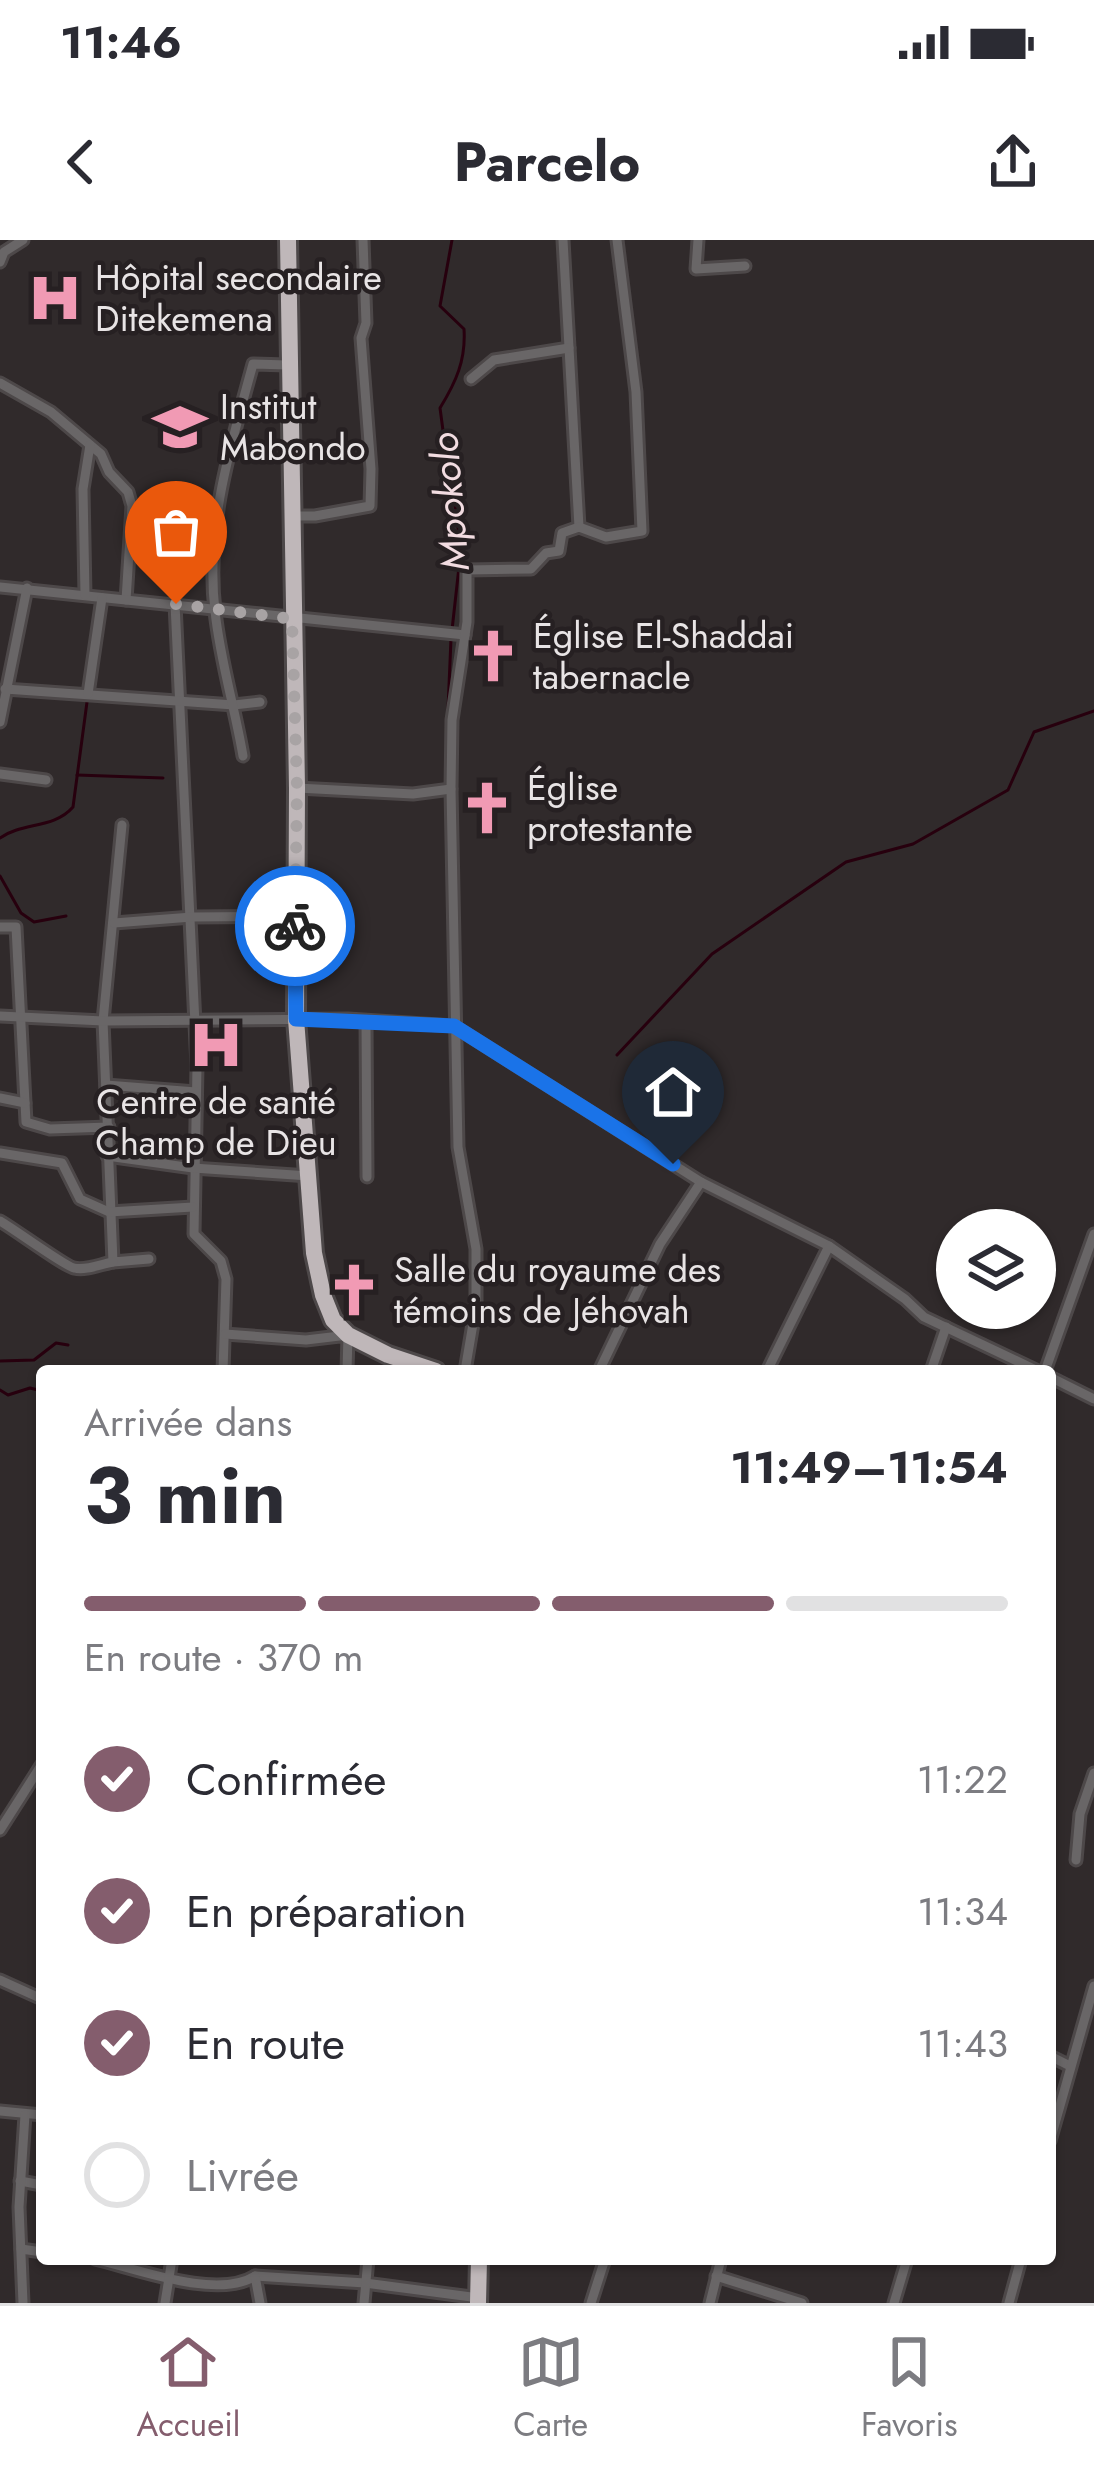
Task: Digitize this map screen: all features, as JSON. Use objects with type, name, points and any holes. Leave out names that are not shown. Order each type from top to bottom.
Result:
[{"type":"highway","points":[[283,241],[297,788],[296,1019],[314,1253],[333,1320],[387,1363]]},
{"type":"highway","points":[[478,2301],[479,2265]]},
{"type":"street","points":[[0,262],[4,252],[23,240]]},
{"type":"street","points":[[290,516],[370,506],[361,338],[366,323],[363,240]]},
{"type":"street","points":[[562,240],[579,527]]},
{"type":"street","points":[[466,1365],[476,1306],[476,1249],[458,1147],[451,789],[452,720],[465,635],[467,571],[531,569],[546,553],[559,551],[562,533],[579,527],[605,536],[642,531],[630,331],[616,240]]},
{"type":"street","points":[[698,240],[696,269],[745,266]]},
{"type":"street","points":[[471,380],[494,360],[569,348]]},
{"type":"street","points":[[244,757],[214,607],[213,543],[223,476],[253,364],[287,365]]},
{"type":"street","points":[[0,383],[51,412],[101,454],[109,472],[128,492],[132,506],[126,600]]},
{"type":"street","points":[[85,595],[82,489],[90,445]]},
{"type":"street","points":[[0,587],[465,635]]},
{"type":"street","points":[[0,722],[27,588]]},
{"type":"street","points":[[88,694],[102,598]]},
{"type":"street","points":[[176,604],[192,916],[194,1234],[220,1261],[226,1279],[223,1365]]},
{"type":"street","points":[[5,689],[260,703]]},
{"type":"street","points":[[0,773],[46,780]]},
{"type":"street","points":[[297,788],[413,794],[451,789]]},
{"type":"street","points":[[113,1262],[103,1021],[122,825]]},
{"type":"street","points":[[114,923],[192,916],[295,916]]},
{"type":"street","points":[[0,927],[16,927],[26,1122],[50,1129],[109,1127]]},
{"type":"street","points":[[0,1016],[454,1026],[701,1181],[829,1246],[936,1322]]},
{"type":"street","points":[[367,1022],[367,1177]]},
{"type":"street","points":[[106,1085],[196,1092]]},
{"type":"street","points":[[0,1098],[26,1103]]},
{"type":"street","points":[[0,1153],[62,1163],[80,1199],[109,1212],[194,1207]]},
{"type":"street","points":[[107,1156],[310,1176]]},
{"type":"street","points":[[601,1365],[660,1244],[701,1181]]},
{"type":"street","points":[[0,1221],[49,1250],[60,1263],[78,1270],[149,1259]]},
{"type":"street","points":[[1047,1365],[1094,1234]]},
{"type":"street","points":[[769,1365],[829,1246]]},
{"type":"street","points":[[933,1365],[945,1329]]},
{"type":"street","points":[[950,1329],[1027,1365]]},
{"type":"street","points":[[225,1334],[306,1340],[349,1335],[347,1365]]},
{"type":"street","points":[[1056,1379],[1094,1399]]},
{"type":"street","points":[[0,1830],[36,1773]]},
{"type":"street","points":[[1076,1859],[1080,1814],[1094,1773]]},
{"type":"street","points":[[0,1980],[36,1996]]},
{"type":"street","points":[[1056,2118],[1094,1986]]},
{"type":"street","points":[[1056,2059],[1070,2066]]},
{"type":"street","points":[[0,2111],[36,2115]]},
{"type":"street","points":[[23,2303],[20,2181],[25,2115]]},
{"type":"street","points":[[20,2181],[36,2184]]},
{"type":"street","points":[[21,2249],[36,2251]]},
{"type":"street","points":[[119,2265],[208,2286],[246,2282],[255,2276],[365,2282],[478,2301]]},
{"type":"street","points":[[165,2303],[171,2265]]},
{"type":"street","points":[[364,2303],[367,2265]]},
{"type":"street","points":[[591,2303],[602,2265]]},
{"type":"street","points":[[710,2303],[719,2265]]},
{"type":"street","points":[[894,2303],[905,2265]]},
{"type":"street","points":[[1009,2303],[1019,2265]]},
{"type":"street","points":[[255,2276],[260,2303]]},
{"type":"street","points":[[716,2276],[802,2303]]},
{"type":"waterway","name":"Mpokolo","points":[[452,240],[440,306],[464,329],[464,340],[459,370],[440,408],[442,454],[452,483],[461,549],[452,630]]},
{"type":"waterway","name":"Mpokolo","points":[[448,709],[451,639]]},
{"type":"waterway","points":[[0,838],[57,819],[73,807],[87,702]]},
{"type":"waterway","points":[[617,1055],[712,954],[846,862],[913,844],[1008,790],[1034,732],[1094,711]]},
{"type":"waterway","points":[[77,775],[163,778]]},
{"type":"waterway","points":[[0,876],[21,913],[34,922],[66,916]]},
{"type":"waterway","points":[[0,1361],[34,1360],[56,1343],[68,1345]]},
{"type":"waterway","points":[[0,1390],[8,1395],[36,1390]]},
{"type":"way so far","points":[[176,604],[292,619],[295,926]]},
{"type":"place","name":"Hôpital secondaire Ditekemena","points":[[55,298]]},
{"type":"place","name":"Institut Mabondo","points":[[180,427]]},
{"type":"place","name":"Église El-Shaddai tabernacle","points":[[493,656]]},
{"type":"place","name":"Église protestante","points":[[487,808]]},
{"type":"place","name":"Centre de santé Champ de Dieu","points":[[216,1045]]},
{"type":"place","name":"Salle du royaume des témoins de Jéhovah","points":[[354,1290]]},
{"type":"route","points":[[295,926],[296,1019],[454,1026],[673,1164]]}]
